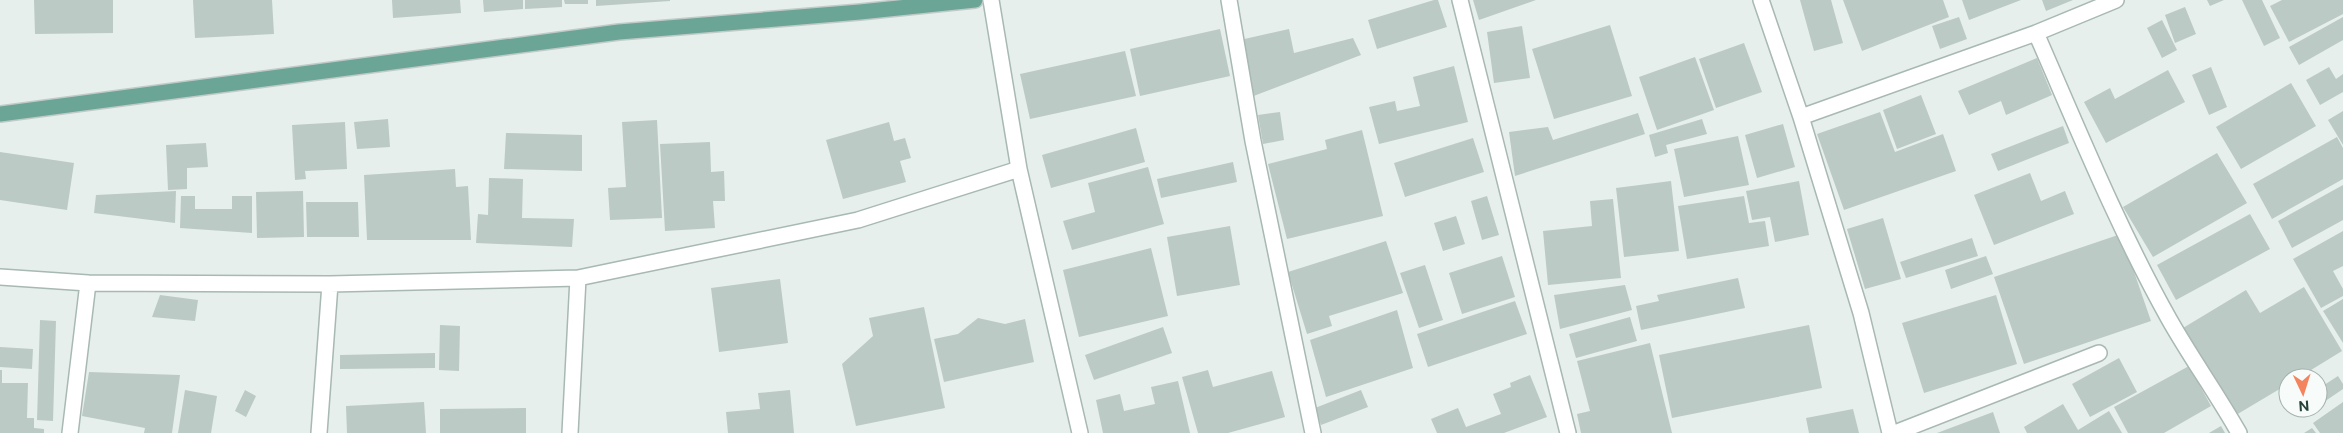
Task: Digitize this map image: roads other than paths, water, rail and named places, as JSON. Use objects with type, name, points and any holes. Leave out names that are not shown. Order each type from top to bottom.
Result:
[{"type":"main road","points":[[0,114],[619,32],[860,12],[975,0]]},
{"type":"street","points":[[991,0],[1019,170],[1080,433]]},
{"type":"street","points":[[1229,0],[1252,141],[1313,433]]},
{"type":"street","points":[[1460,0],[1568,433]]},
{"type":"street","points":[[1761,0],[1801,117],[1861,313],[1890,433]]},
{"type":"street","points":[[1801,117],[2036,33],[2116,0]]},
{"type":"street","points":[[2036,33],[2108,196],[2165,311],[2218,395],[2239,433]]},
{"type":"street","points":[[0,277],[88,283],[330,284],[578,278],[858,220],[1019,170]]},
{"type":"street","points":[[570,433],[578,278]]},
{"type":"street","points":[[70,433],[88,283]]},
{"type":"street","points":[[319,433],[330,284]]},
{"type":"street","points":[[1895,433],[2099,353]]}]
